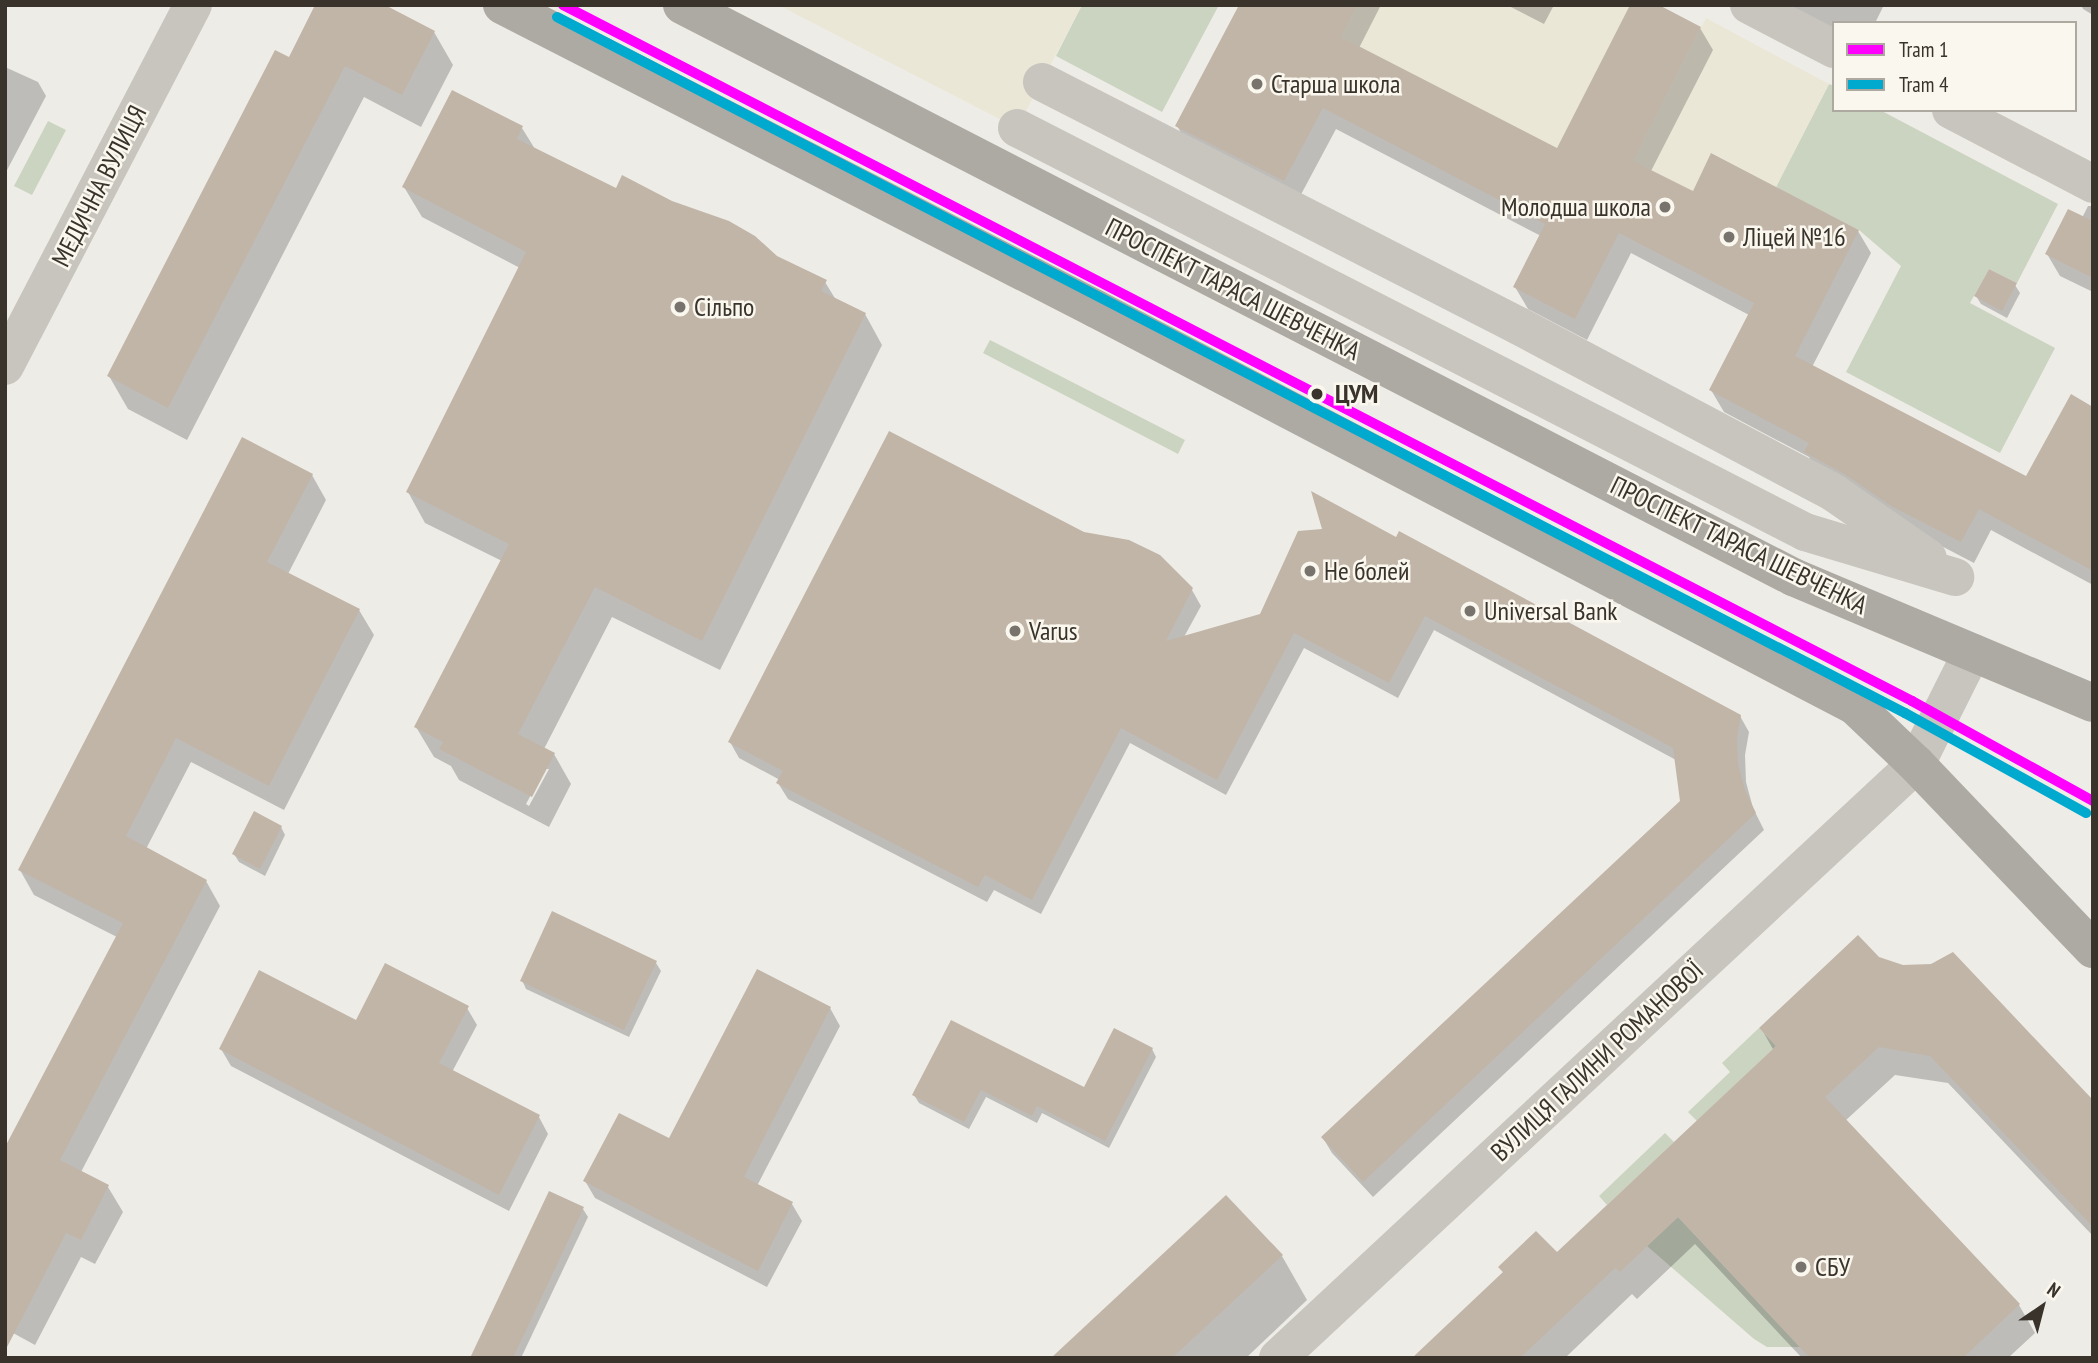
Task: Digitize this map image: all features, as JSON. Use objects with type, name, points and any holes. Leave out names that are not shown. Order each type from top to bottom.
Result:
[{"type":"main road","points":[[502,5],[1084,303],[1855,706],[1916,764],[2093,948]]},
{"type":"main road","name":"ПРОСПЕКТ ТАРАСА ШЕВЧЕНКА","points":[[682,5],[1793,577],[2093,704]]},
{"type":"street","name":"МЕДИЧНА ВУЛИЦЯ","points":[[5,366],[193,5]]},
{"type":"street","points":[[1749,5],[1832,48]]},
{"type":"street","points":[[1017,128],[1805,532],[1955,577],[1834,493],[1518,326],[1042,82]]},
{"type":"street","points":[[1955,112],[2093,184]]},
{"type":"street","points":[[1916,764],[1972,652]]},
{"type":"street","name":"ВУЛИЦЯ ГАЛИНИ РОМАНОВОЇ","points":[[1278,1358],[1916,764]]},
{"type":"green space","points":[[1082,5],[1219,5],[1162,112],[1056,56]]},
{"type":"green space","points":[[1829,84],[1832,85],[1832,112],[1884,112],[2058,204],[2017,283],[1989,269],[1970,303],[2055,348],[2000,453],[1846,372],[1901,266],[1859,230],[1776,187]]},
{"type":"green space","points":[[48,121],[66,130],[32,195],[14,186]]},
{"type":"green space","points":[[990,340],[1185,440],[1178,454],[983,353]]},
{"type":"green space","points":[[1759,1028],[1776,1046],[1697,1121],[1688,1112],[1730,1072],[1722,1063]]},
{"type":"green space","points":[[1665,1133],[1674,1142],[1607,1205],[1599,1196]]},
{"type":"green space","points":[[1678,1217],[1800,1347],[1767,1347],[1754,1339],[1647,1246]]},
{"type":"shaded area","points":[[778,5],[1082,5],[1017,128]]},
{"type":"shaded area","points":[[1357,5],[1630,5],[1557,148],[1341,37]]},
{"type":"shaded area","points":[[1706,18],[1829,84],[1776,187],[1712,153],[1693,191],[1633,161]]},
{"type":"building","points":[[315,5],[385,5],[435,31],[402,95],[345,66],[168,408],[107,376],[275,50],[289,57]]},
{"type":"building","points":[[1239,5],[1357,5],[1341,37],[1557,148],[1630,5],[1659,5],[1701,27],[1633,161],[1693,191],[1711,153],[1859,230],[1795,356],[2026,476],[2071,394],[2093,407],[2093,571],[1979,509],[1961,542],[1891,506],[1846,475],[1804,452],[1809,443],[1709,390],[1754,303],[1619,233],[1575,319],[1513,287],[1545,224],[1323,108],[1284,181],[1175,126]]},
{"type":"building","points":[[452,90],[523,126],[517,139],[616,188],[622,175],[672,201],[729,221],[755,236],[777,256],[827,280],[821,291],[866,313],[702,641],[595,587],[518,734],[555,753],[532,797],[439,749],[443,742],[414,727],[509,544],[406,492],[526,252],[402,187]]},
{"type":"building","points":[[2068,209],[2093,221],[2093,278],[2045,254]]},
{"type":"building","points":[[1989,269],[2017,283],[2002,311],[1974,296]]},
{"type":"building","points":[[889,431],[1084,532],[1129,540],[1160,555],[1193,588],[1166,641],[1260,614],[1298,531],[1322,529],[1311,491],[1396,537],[1399,531],[1741,715],[1737,738],[1738,764],[1745,790],[1756,813],[1363,1182],[1321,1137],[1680,801],[1673,748],[1425,616],[1389,683],[1294,633],[1217,780],[1121,728],[1032,900],[985,875],[978,887],[776,783],[783,771],[728,742]]},
{"type":"building","points":[[242,437],[313,474],[267,562],[360,609],[269,786],[176,738],[126,836],[207,880],[60,1160],[109,1185],[81,1240],[66,1233],[5,1351],[5,1147],[123,923],[18,870]]},
{"type":"building","points":[[254,811],[282,826],[260,869],[232,854]]},
{"type":"building","points":[[552,911],[657,961],[624,1030],[520,981]]},
{"type":"building","points":[[1858,935],[1879,957],[1903,965],[1931,964],[1953,952],[2093,1100],[2093,1227],[1930,1056],[1879,1047],[1825,1097],[2020,1304],[1963,1358],[1810,1358],[1678,1217],[1620,1272],[1615,1268],[1520,1358],[1412,1358],[1503,1272],[1498,1267],[1536,1231],[1557,1252],[1776,1046],[1759,1028]]},
{"type":"building","points":[[385,963],[469,1006],[439,1063],[540,1115],[499,1195],[219,1049],[259,970],[356,1020]]},
{"type":"building","points":[[757,969],[831,1007],[744,1177],[793,1202],[758,1271],[583,1181],[619,1113],[669,1138]]},
{"type":"building","points":[[951,1020],[1084,1087],[1114,1028],[1153,1048],[1105,1141],[1037,1106],[1032,1116],[981,1090],[964,1122],[912,1095]]},
{"type":"building","points":[[549,1191],[584,1207],[513,1358],[470,1358]]},
{"type":"building","points":[[1226,1195],[1283,1255],[1172,1358],[1051,1358]]},
{"type":"tram line","name":"1","points":[[563,5],[1912,701],[2093,801]]},
{"type":"tram line","name":"4","points":[[557,17],[1905,713],[2086,813]]},
{"type":"place","name":"Старша школа","points":[[1257,84]]},
{"type":"place","name":"Молодша школа","points":[[1665,207]]},
{"type":"place","name":"Ліцей №16","points":[[1729,237]]},
{"type":"place","name":"Сільпо","points":[[680,307]]},
{"type":"place","name":"ЦУМ","points":[[1317,394]]},
{"type":"place","name":"Не болей","points":[[1310,571]]},
{"type":"place","name":"Universal Bank","points":[[1470,611]]},
{"type":"place","name":"Varus","points":[[1015,631]]},
{"type":"place","name":"СБУ","points":[[1801,1267]]}]
